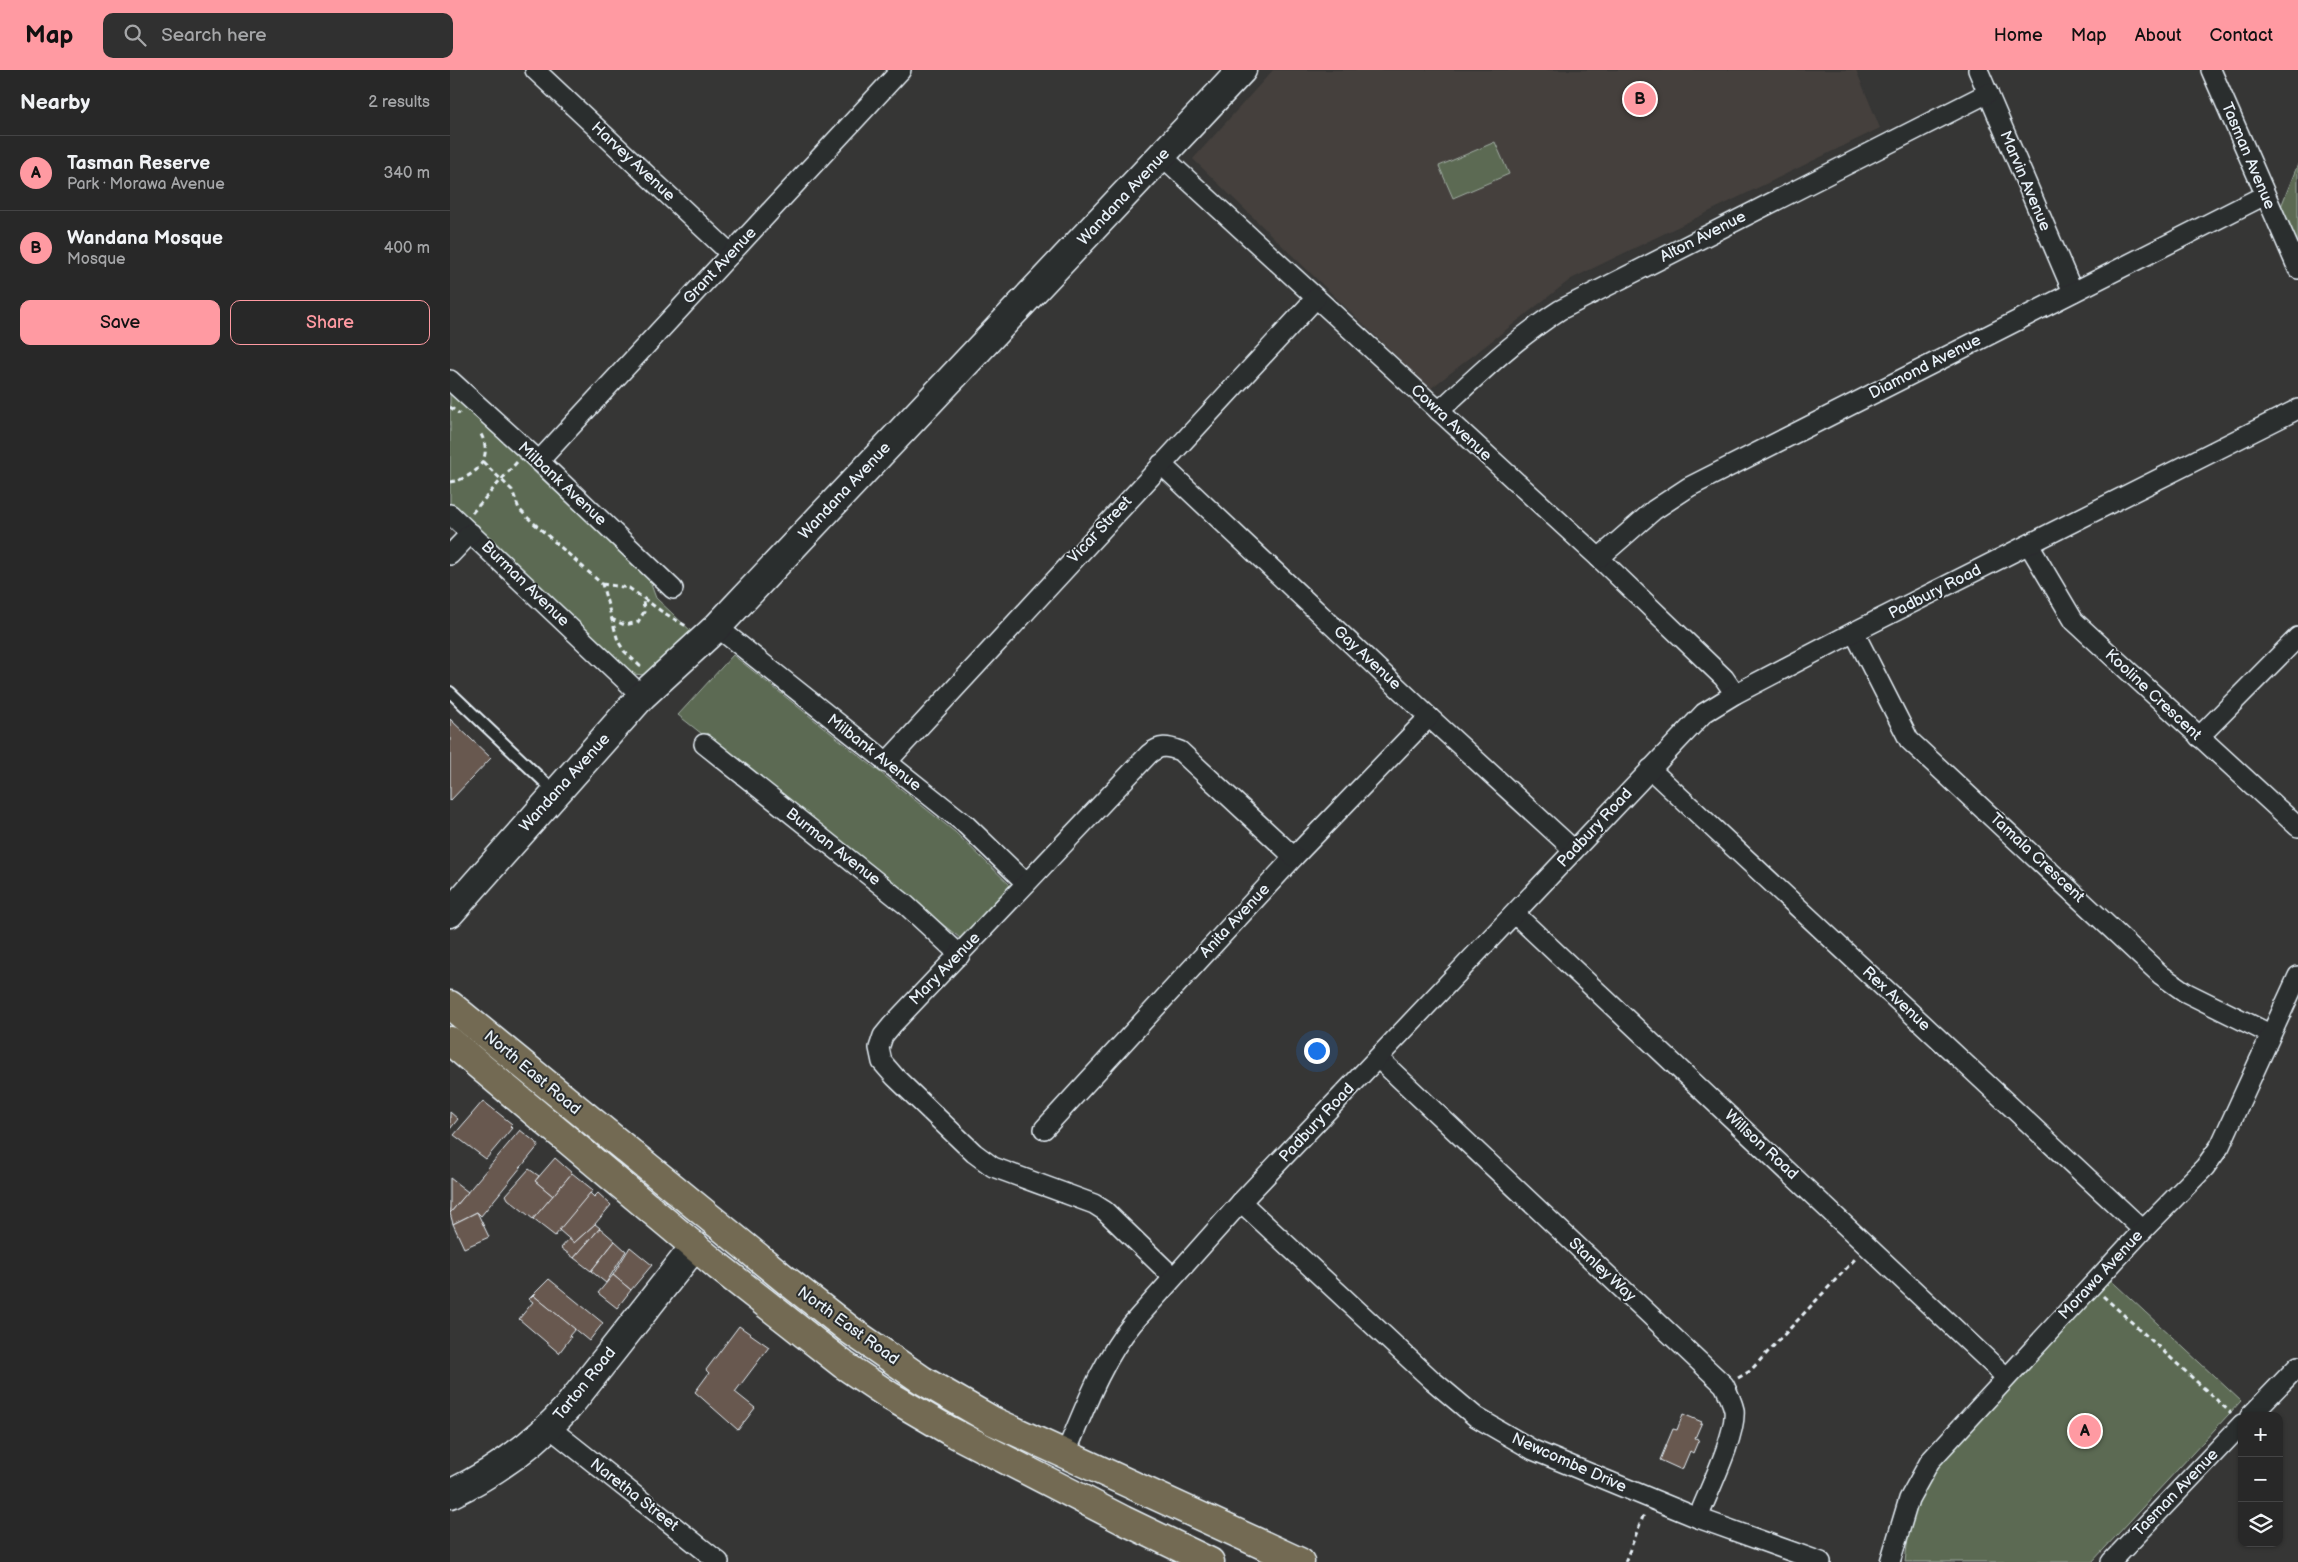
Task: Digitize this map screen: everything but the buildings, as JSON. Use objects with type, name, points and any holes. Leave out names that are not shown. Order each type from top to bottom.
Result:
[{"type":"highway","name":"North East Road","points":[[450,1005],[843,1324],[922,1380],[993,1421],[1300,1562]]},
{"type":"highway","name":"North East Road","points":[[450,1041],[695,1246],[844,1365],[890,1396],[1021,1468],[1210,1562]]},
{"type":"highway","points":[[695,1246],[715,1222]]},
{"type":"highway","points":[[1021,1468],[1041,1464],[1065,1454],[1068,1468],[1075,1477],[1123,1520]]},
{"type":"street","name":"Harvey Avenue","points":[[535,70],[731,254]]},
{"type":"street","name":"Grant Avenue","points":[[540,462],[901,70]]},
{"type":"street","name":"Wandana Avenue","points":[[450,914],[556,793],[644,684],[717,627],[1242,70]]},
{"type":"street","name":"Marvin Avenue","points":[[1978,70],[2072,292]]},
{"type":"street","name":"Tasman Avenue","points":[[2211,70],[2264,195],[2298,269]]},
{"type":"street","name":"Alton Avenue","points":[[1439,411],[1502,352],[1560,310],[1988,93]]},
{"type":"street","name":"Cowra Avenue","points":[[1163,156],[1599,558],[1724,678],[1735,694]]},
{"type":"street","name":"Diamond Avenue","points":[[1599,558],[1654,510],[1689,487],[2264,195]]},
{"type":"street","name":"Vicar Street","points":[[886,763],[1316,298]]},
{"type":"street","name":"Milbank Avenue","points":[[450,380],[540,462],[673,589]]},
{"type":"street","name":"Padbury Road","points":[[1065,1454],[1120,1339],[1173,1277],[1241,1202],[1704,713],[1735,694],[1854,632],[2298,409]]},
{"type":"street","name":"Gay Avenue","points":[[1161,464],[1429,717],[1574,850]]},
{"type":"street","points":[[450,555],[463,521]]},
{"type":"street","name":"Burman Avenue","points":[[463,521],[644,684]]},
{"type":"street","name":"Kooline Crescent","points":[[2029,545],[2074,621],[2199,738],[2298,827]]},
{"type":"street","name":"Milbank Avenue","points":[[717,627],[965,824],[1026,884]]},
{"type":"street","name":"Tamala Crescent","points":[[1854,632],[1909,740],[2161,975],[2185,992],[2270,1034]]},
{"type":"street","points":[[2199,738],[2298,637]]},
{"type":"street","name":"Anita Avenue","points":[[1044,1129],[1294,857],[1429,717]]},
{"type":"street","name":"Burman Avenue","points":[[704,744],[906,905],[960,955]]},
{"type":"street","name":"Mary Avenue","points":[[1173,1277],[1105,1211],[1094,1204],[993,1167],[968,1147],[895,1077],[882,1062],[879,1048],[883,1036],[1149,754],[1158,747],[1168,746],[1180,751],[1294,857]]},
{"type":"street","name":"Rex Avenue","points":[[1650,768],[2143,1230]]},
{"type":"street","name":"Willson Road","points":[[1515,914],[2006,1376]]},
{"type":"street","name":"Morawa Avenue","points":[[1890,1562],[1910,1498],[1930,1461],[2091,1285],[2205,1167],[2220,1146],[2298,976]]},
{"type":"street","name":"Stanley Way","points":[[1378,1058],[1724,1385],[1730,1396],[1734,1412],[1732,1430],[1698,1518]]},
{"type":"street","name":"Newcombe Drive","points":[[1241,1202],[1432,1380],[1476,1417],[1533,1450],[1698,1518],[1821,1562]]},
{"type":"street","name":"Tarton Road","points":[[450,1494],[476,1482],[512,1460],[550,1428],[695,1246]]},
{"type":"street","name":"Tasman Avenue","points":[[2250,1412],[2297,1370]]},
{"type":"street","name":"Tasman Avenue","points":[[2117,1560],[2238,1424]]},
{"type":"street","name":"Naretha Street","points":[[550,1428],[719,1562]]},
{"type":"lane","points":[[450,692],[556,793]]},
{"type":"path","points":[[450,407],[462,416]]},
{"type":"path","points":[[450,482],[471,476],[483,462],[485,445],[478,429]]},
{"type":"path","points":[[463,521],[519,460]]},
{"type":"path","points":[[483,462],[512,490],[516,502],[524,514],[602,584],[629,588],[661,612],[688,627]]},
{"type":"path","points":[[602,584],[611,619],[624,651],[644,684]]},
{"type":"path","points":[[611,619],[625,625],[638,622],[644,612],[643,598]]},
{"type":"path","points":[[1738,1379],[1750,1371],[1860,1253]]},
{"type":"path","points":[[2091,1285],[2238,1415]]},
{"type":"path","points":[[1625,1562],[1646,1509]]},
{"type":"shaded area","points":[[1273,70],[1856,70],[1880,128],[1571,279],[1430,389],[1193,159]]},
{"type":"green space","points":[[1495,142],[1509,174],[1453,198],[1439,166]]},
{"type":"green space","points":[[2298,164],[2298,260],[2276,219]]},
{"type":"green space","points":[[450,393],[649,579],[656,598],[693,633],[654,676],[634,674],[450,503]]},
{"type":"green space","points":[[733,655],[955,832],[1011,886],[960,938],[678,715]]},
{"type":"green space","points":[[2103,1273],[2241,1401],[2092,1562],[1905,1562],[1910,1521],[1930,1461]]},
{"type":"place","name":"Wandana Mosque","points":[[1640,99]]},
{"type":"place","name":"Tasman Reserve","points":[[2085,1431]]}]
